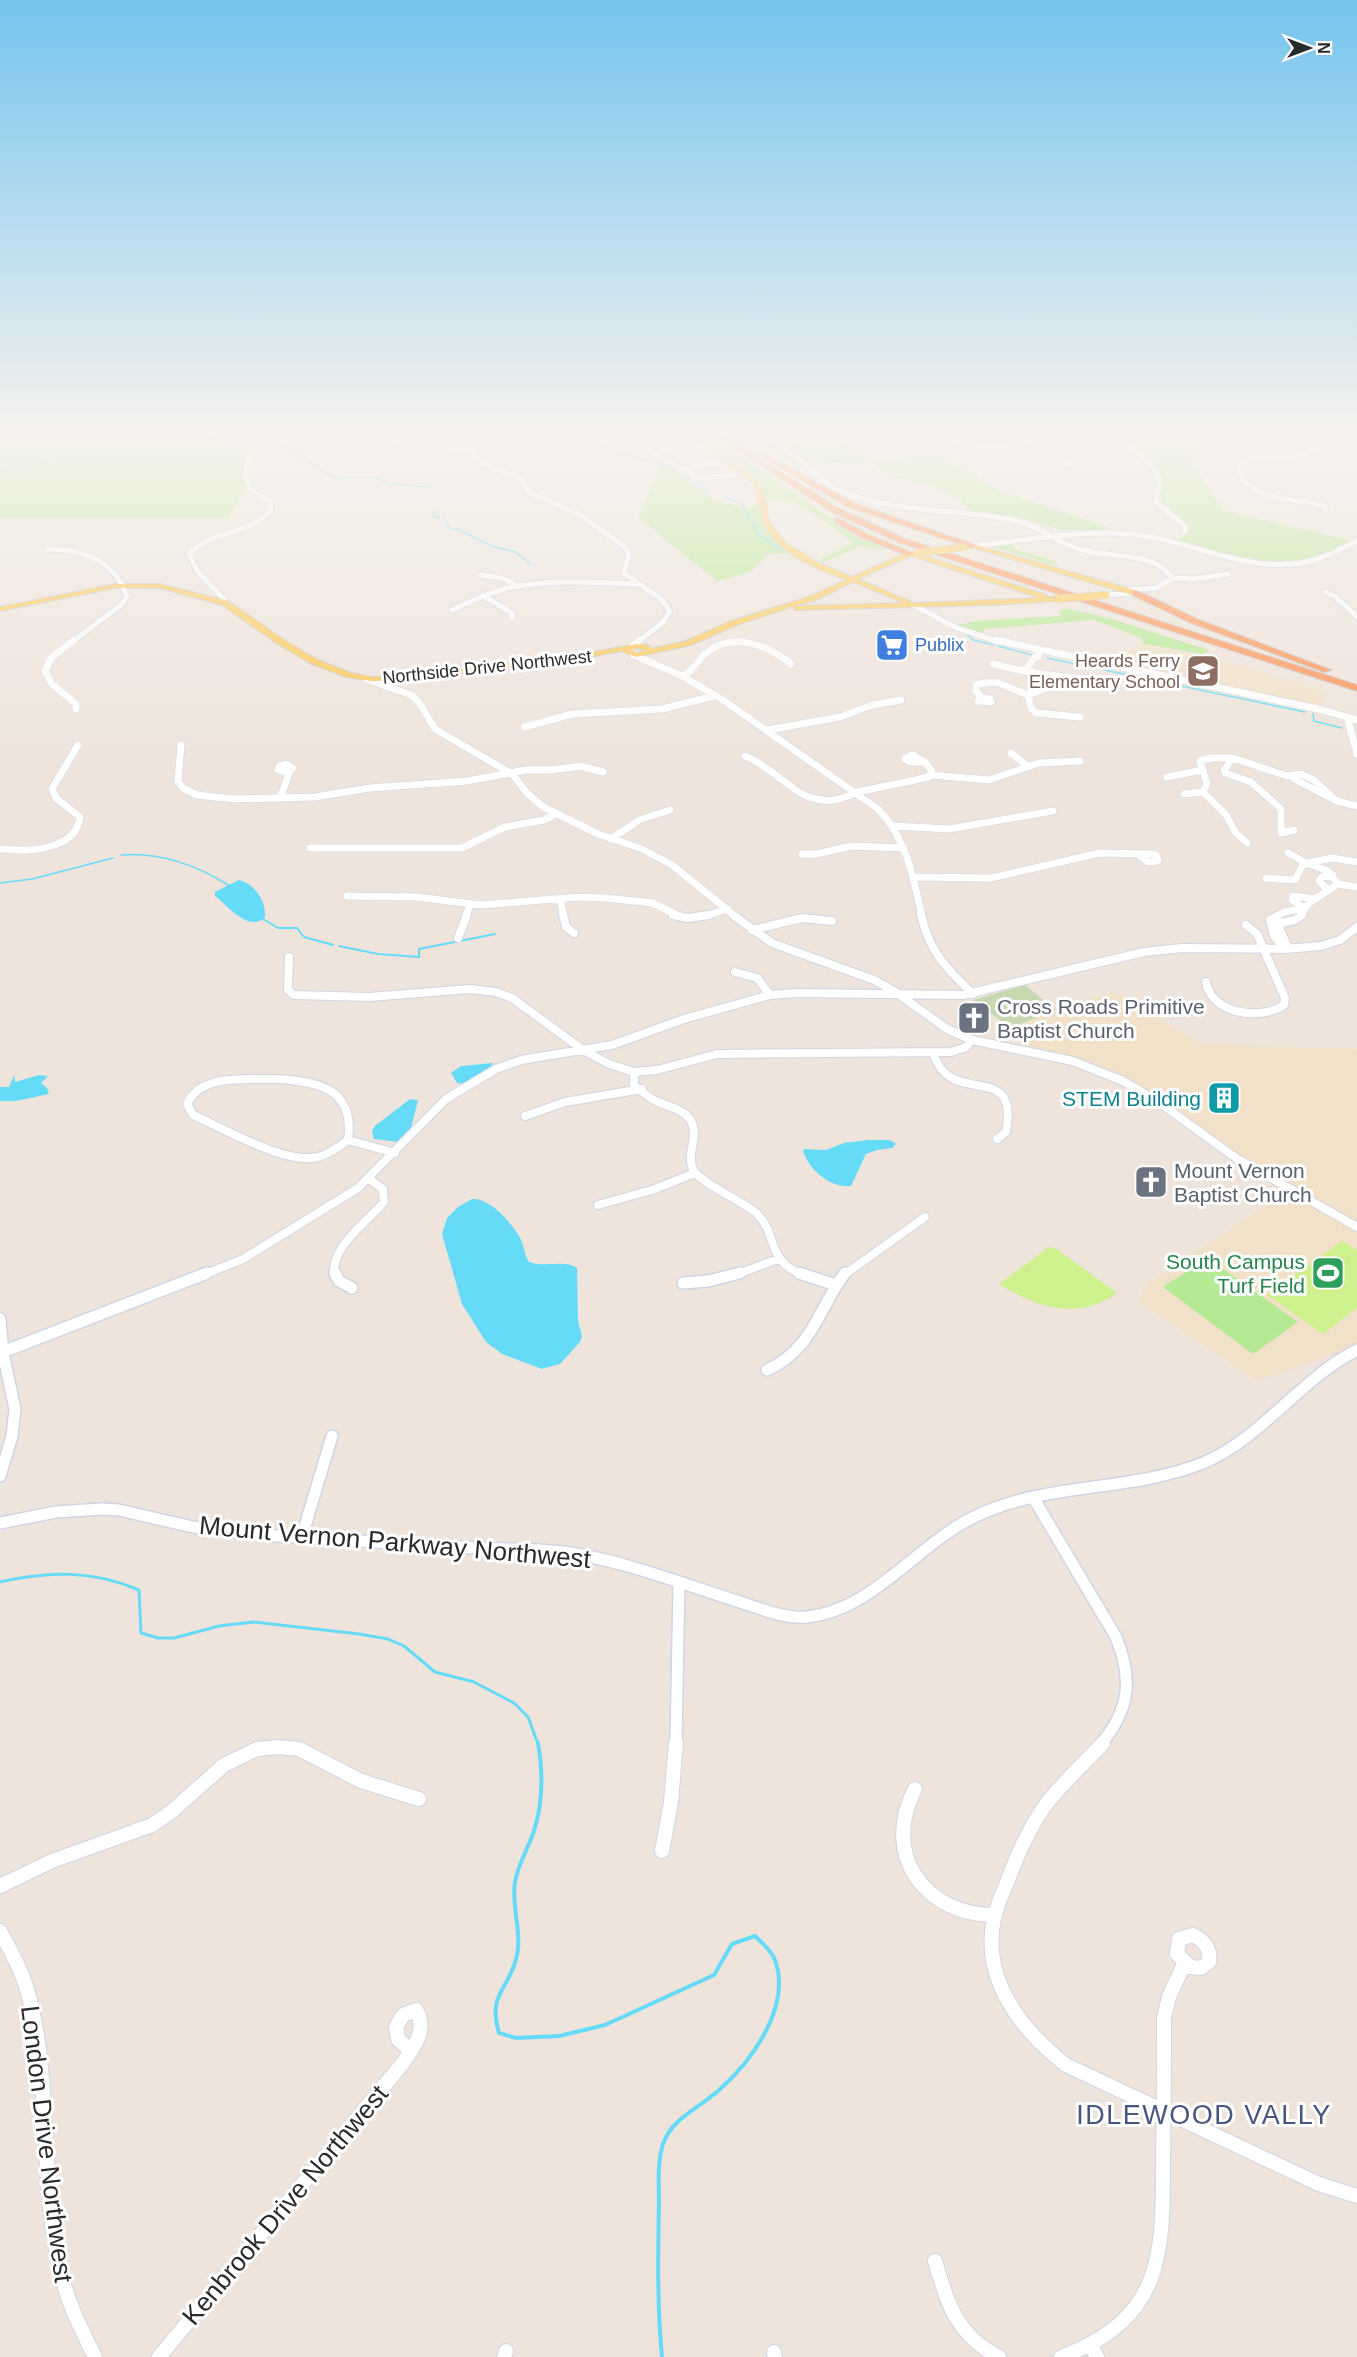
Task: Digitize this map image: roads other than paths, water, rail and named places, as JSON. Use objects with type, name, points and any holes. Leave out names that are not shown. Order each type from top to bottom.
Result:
[{"type":"highway","points":[[876,541],[901,554],[914,553]]},
{"type":"highway","points":[[905,541],[1357,688]]},
{"type":"highway","points":[[920,541],[1340,675]]},
{"type":"highway","points":[[960,541],[975,546]]},
{"type":"highway","points":[[1150,591],[1145,595],[1151,602]]},
{"type":"highway","points":[[1135,593],[1203,624],[1357,681]]},
{"type":"highway","points":[[1053,599],[1325,678]]},
{"type":"main road","points":[[781,541],[813,562],[911,604]]},
{"type":"main road","points":[[914,553],[975,546],[1135,593]]},
{"type":"main road","points":[[914,553],[1053,599]]},
{"type":"main road","points":[[646,650],[697,640],[734,622],[811,598],[854,580],[901,554]]},
{"type":"main road","name":"Northside Drive Northwest","points":[[0,609],[123,585],[159,586],[222,602],[315,663],[340,673],[391,683],[400,678],[646,650]]},
{"type":"main road","points":[[769,612],[829,606],[937,604],[1106,595],[1115,591],[1113,586]]},
{"type":"main road","points":[[811,598],[814,604],[829,606]]},
{"type":"main road","points":[[930,614],[926,608],[937,604]]},
{"type":"street","points":[[206,541],[189,554],[198,572],[225,599],[222,602]]},
{"type":"street","points":[[616,541],[626,548],[629,555],[624,573],[661,599],[670,611],[646,650]]},
{"type":"street","points":[[975,546],[1014,541]]},
{"type":"street","points":[[1063,541],[1089,551],[1148,561],[1167,570],[1173,578]]},
{"type":"street","points":[[1070,541],[1089,551]]},
{"type":"street","points":[[1171,541],[1244,560],[1288,564],[1320,558],[1357,541]]},
{"type":"street","points":[[48,549],[72,550],[98,559],[113,571],[123,585],[126,596],[124,602],[45,665],[45,672],[53,684],[76,705],[76,709]]},
{"type":"street","points":[[1125,590],[1156,588],[1173,578],[1193,579],[1227,574]]},
{"type":"street","points":[[481,575],[502,578],[518,586]]},
{"type":"street","points":[[1106,595],[1167,587],[1173,582],[1173,578]]},
{"type":"street","points":[[452,610],[484,596],[518,586],[638,584]]},
{"type":"street","points":[[1325,592],[1335,596],[1357,617]]},
{"type":"street","points":[[484,596],[512,614],[512,618]]},
{"type":"street","points":[[911,604],[980,636],[1037,654],[1356,717]]},
{"type":"street","points":[[683,676],[693,671],[711,649],[737,643],[770,648],[791,664]]},
{"type":"street","points":[[631,651],[646,650],[674,672],[768,730],[876,808],[893,826],[904,848],[915,877],[925,927],[934,950],[941,962],[973,994]]},
{"type":"street","points":[[982,698],[975,688],[980,682],[988,680],[1028,696],[1047,688],[1045,683],[1027,668],[1037,654]]},
{"type":"street","points":[[674,672],[698,664]]},
{"type":"street","points":[[993,664],[1032,673],[1075,678]]},
{"type":"street","points":[[391,683],[415,697],[431,725],[439,732],[486,756],[509,772],[533,799],[556,814],[610,839],[662,858],[752,930],[778,946],[878,982],[947,1029],[972,1040],[1072,1062],[1123,1081],[1157,1101],[1236,1158],[1357,1227]]},
{"type":"street","points":[[524,728],[573,714],[662,709],[714,696]]},
{"type":"street","points":[[1028,696],[1030,708],[1036,713],[1080,717]]},
{"type":"street","points":[[768,730],[840,717],[872,705],[901,700]]},
{"type":"street","points":[[1347,717],[1357,754]]},
{"type":"street","points":[[181,745],[178,781],[186,790],[222,798],[315,797],[370,788],[466,781],[509,772],[580,766],[603,772]]},
{"type":"street","points":[[0,849],[19,851],[41,848],[60,842],[77,830],[80,817],[56,800],[52,789],[78,746]]},
{"type":"street","points":[[1011,753],[1027,766]]},
{"type":"street","points":[[745,756],[767,767],[795,794],[810,798],[837,798],[918,781],[931,774],[989,780],[1027,766],[1054,761],[1080,761]]},
{"type":"street","points":[[1203,792],[1207,784],[1200,761],[1210,757],[1232,759],[1251,761],[1312,785],[1318,792],[1336,800],[1357,806]]},
{"type":"street","points":[[1232,759],[1224,770],[1225,773],[1251,782],[1281,809],[1281,825],[1294,830]]},
{"type":"street","points":[[924,762],[932,771],[931,774]]},
{"type":"street","points":[[1167,777],[1203,770]]},
{"type":"street","points":[[280,798],[290,771]]},
{"type":"street","points":[[1184,794],[1203,792]]},
{"type":"street","points":[[1203,792],[1226,815],[1236,833]]},
{"type":"street","points":[[610,839],[639,820],[670,810]]},
{"type":"street","points":[[893,826],[949,829],[1053,811]]},
{"type":"street","points":[[310,848],[462,848],[478,843],[506,827],[543,820],[556,814]]},
{"type":"street","points":[[802,854],[816,854],[852,846],[904,848]]},
{"type":"street","points":[[915,877],[991,878],[1100,853],[1138,854]]},
{"type":"street","points":[[1288,853],[1328,871],[1338,884]]},
{"type":"street","points":[[1266,878],[1295,880],[1302,866],[1328,858],[1357,861]]},
{"type":"street","points":[[1328,890],[1318,881],[1322,877],[1333,876]]},
{"type":"street","points":[[1285,949],[1287,945],[1274,922],[1295,920],[1315,899],[1338,884],[1357,887]]},
{"type":"street","points":[[347,896],[416,897],[470,905],[596,897],[647,902],[658,905],[674,915],[688,918],[701,917],[728,909]]},
{"type":"street","points":[[1305,908],[1292,900],[1293,896],[1315,899]]},
{"type":"street","points":[[560,899],[566,927],[574,933]]},
{"type":"street","points":[[458,938],[470,905]]},
{"type":"street","points":[[752,930],[802,918],[832,921]]},
{"type":"street","points":[[1206,982],[1205,987],[1208,992],[1235,1011],[1258,1015],[1279,1010],[1284,1005],[1285,998],[1257,934],[1246,925]]},
{"type":"street","points":[[2,1353],[101,1317],[243,1259],[312,1218],[369,1179],[446,1099],[471,1082],[514,1062],[629,1040],[684,1019],[770,995],[797,993],[940,996],[973,994],[1144,952],[1182,948],[1285,949],[1333,943],[1346,937],[1357,927]]},
{"type":"street","points":[[289,957],[288,990],[294,995],[369,997],[470,989],[490,990],[512,998],[583,1050],[609,1064],[634,1072],[646,1072],[717,1054],[958,1051],[972,1040]]},
{"type":"street","points":[[735,972],[757,978],[770,995]]},
{"type":"street","points":[[871,994],[879,989],[878,982]]},
{"type":"street","points":[[926,1014],[924,1002],[940,996]]},
{"type":"street","points":[[933,1052],[936,1067],[946,1076],[963,1083],[990,1088],[1006,1098],[1009,1108],[1006,1132],[997,1139]]},
{"type":"street","points":[[634,1072],[634,1085],[652,1099],[680,1111],[692,1123],[695,1135],[690,1159],[695,1173],[756,1213],[765,1226],[778,1259],[795,1272],[836,1285]]},
{"type":"street","points":[[525,1116],[565,1102],[642,1089],[647,1083],[646,1072]]},
{"type":"street","points":[[309,1081],[330,1090],[345,1106],[349,1117],[348,1140],[334,1151],[320,1157],[294,1159],[193,1114],[187,1104],[194,1092],[213,1083],[309,1081]]},
{"type":"street","points":[[348,1140],[395,1153]]},
{"type":"street","points":[[598,1205],[652,1190],[695,1173]]},
{"type":"street","points":[[351,1287],[344,1286],[337,1278],[333,1262],[339,1250],[384,1202],[383,1190],[369,1179]]},
{"type":"street","points":[[767,1370],[778,1365],[809,1336],[836,1285],[855,1264],[925,1217]]},
{"type":"street","points":[[683,1283],[728,1277],[778,1259]]},
{"type":"street","points":[[0,1319],[2,1353],[14,1397],[14,1421],[9,1450],[0,1476]]},
{"type":"street","name":"Mount Vernon Parkway Northwest","points":[[0,1523],[56,1512],[102,1509],[247,1534],[580,1554],[619,1563],[783,1615],[804,1617],[824,1614],[844,1606],[967,1521],[990,1511],[1034,1499],[1176,1472],[1212,1459],[1242,1440],[1311,1377],[1357,1350]]},
{"type":"street","points":[[302,1536],[332,1436]]},
{"type":"street","points":[[1034,1499],[1116,1636],[1125,1662],[1127,1685],[1124,1705],[1117,1724],[1053,1795],[1030,1828],[1014,1862],[995,1915],[992,1941],[996,1973],[1008,2003],[1027,2031],[1046,2051],[1066,2065],[1319,2184],[1357,2196]]},
{"type":"street","points":[[662,1851],[671,1802],[676,1754],[679,1582]]},
{"type":"street","points":[[0,1886],[52,1861],[152,1825],[171,1812],[224,1765],[257,1749],[279,1747],[299,1749],[361,1781],[419,1799]]},
{"type":"street","points":[[915,1789],[905,1806],[900,1828],[903,1851],[912,1871],[928,1891],[949,1906],[973,1914],[995,1915]]},
{"type":"street","name":"London Drive Northwest","points":[[0,1931],[23,1978],[30,2000],[36,2036],[46,2153],[60,2265],[77,2323],[94,2357]]},
{"type":"street","points":[[1061,2357],[1094,2351],[1131,2316],[1144,2292],[1158,2256],[1162,2229],[1164,2018],[1169,1997],[1184,1964]]},
{"type":"street","name":"Kenbrook Drive Northwest","points":[[159,2357],[411,2051]]},
{"type":"street","points":[[935,2261],[957,2324],[985,2349],[999,2357]]},
{"type":"water","points":[[239,880],[255,889],[264,905],[265,917],[259,921],[246,920],[215,896],[215,892]]},
{"type":"water","points":[[493,1063],[491,1067],[464,1084],[457,1083],[451,1073],[461,1066]]},
{"type":"water","points":[[14,1075],[15,1082],[39,1075],[48,1076],[41,1083],[47,1088],[49,1094],[16,1101],[0,1101],[0,1087],[9,1087]]},
{"type":"water","points":[[410,1099],[418,1100],[410,1132],[399,1142],[374,1139],[372,1131],[375,1126]]},
{"type":"water","points":[[890,1140],[896,1144],[892,1148],[866,1154],[851,1186],[835,1184],[821,1176],[810,1165],[803,1151],[804,1149],[826,1150],[844,1143]]},
{"type":"water","points":[[472,1199],[486,1202],[505,1217],[519,1236],[529,1262],[567,1264],[577,1268],[578,1321],[582,1336],[580,1342],[560,1364],[542,1369],[502,1354],[486,1342],[462,1304],[442,1234],[447,1218],[458,1207]]},
{"type":"waterway","points":[[482,541],[494,547],[516,552],[531,564]]},
{"type":"waterway","points":[[768,541],[783,551]]},
{"type":"waterway","points":[[966,633],[973,640],[993,645]]},
{"type":"waterway","points":[[998,646],[1032,655]]},
{"type":"waterway","points":[[1047,658],[1305,712]]},
{"type":"waterway","points":[[1313,714],[1314,721],[1342,728]]},
{"type":"waterway","points":[[121,855],[149,856],[177,861],[204,871],[228,885]]},
{"type":"waterway","points":[[0,883],[32,879],[113,858]]},
{"type":"waterway","points":[[263,919],[278,928],[297,928],[304,937],[333,945]]},
{"type":"waterway","points":[[339,946],[378,954],[419,957],[419,949],[495,934]]},
{"type":"waterway","points":[[0,1582],[18,1578],[70,1574],[122,1583],[139,1590],[141,1633],[158,1638],[174,1638],[219,1626],[253,1622],[388,1639],[404,1646],[435,1672],[474,1682],[514,1703],[528,1717],[538,1744]]},
{"type":"waterway","points":[[538,1743],[541,1765],[540,1800],[533,1834],[515,1882],[514,1900],[518,1946],[514,1967],[501,1992],[496,2008],[499,2033],[516,2038],[559,2036],[605,2025],[714,1975],[732,1944],[755,1936],[774,1957],[779,1978],[778,1996],[773,2014],[755,2049],[731,2079],[679,2120],[663,2144],[659,2173],[658,2260],[662,2357]]},
{"type":"place","name":"Publix","points":[[892,645]]},
{"type":"place","name":"Heards Ferry Elementary School","points":[[1203,671]]},
{"type":"place","name":"Cross Roads Primitive Baptist Church","points":[[974,1018]]},
{"type":"place","name":"STEM Building","points":[[1224,1098]]},
{"type":"place","name":"Mount Vernon Baptist Church","points":[[1151,1182]]},
{"type":"place","name":"South Campus Turf Field","points":[[1328,1273]]},
{"type":"district","name":"IDLEWOOD VALLY","points":[[1204,2115]]}]
